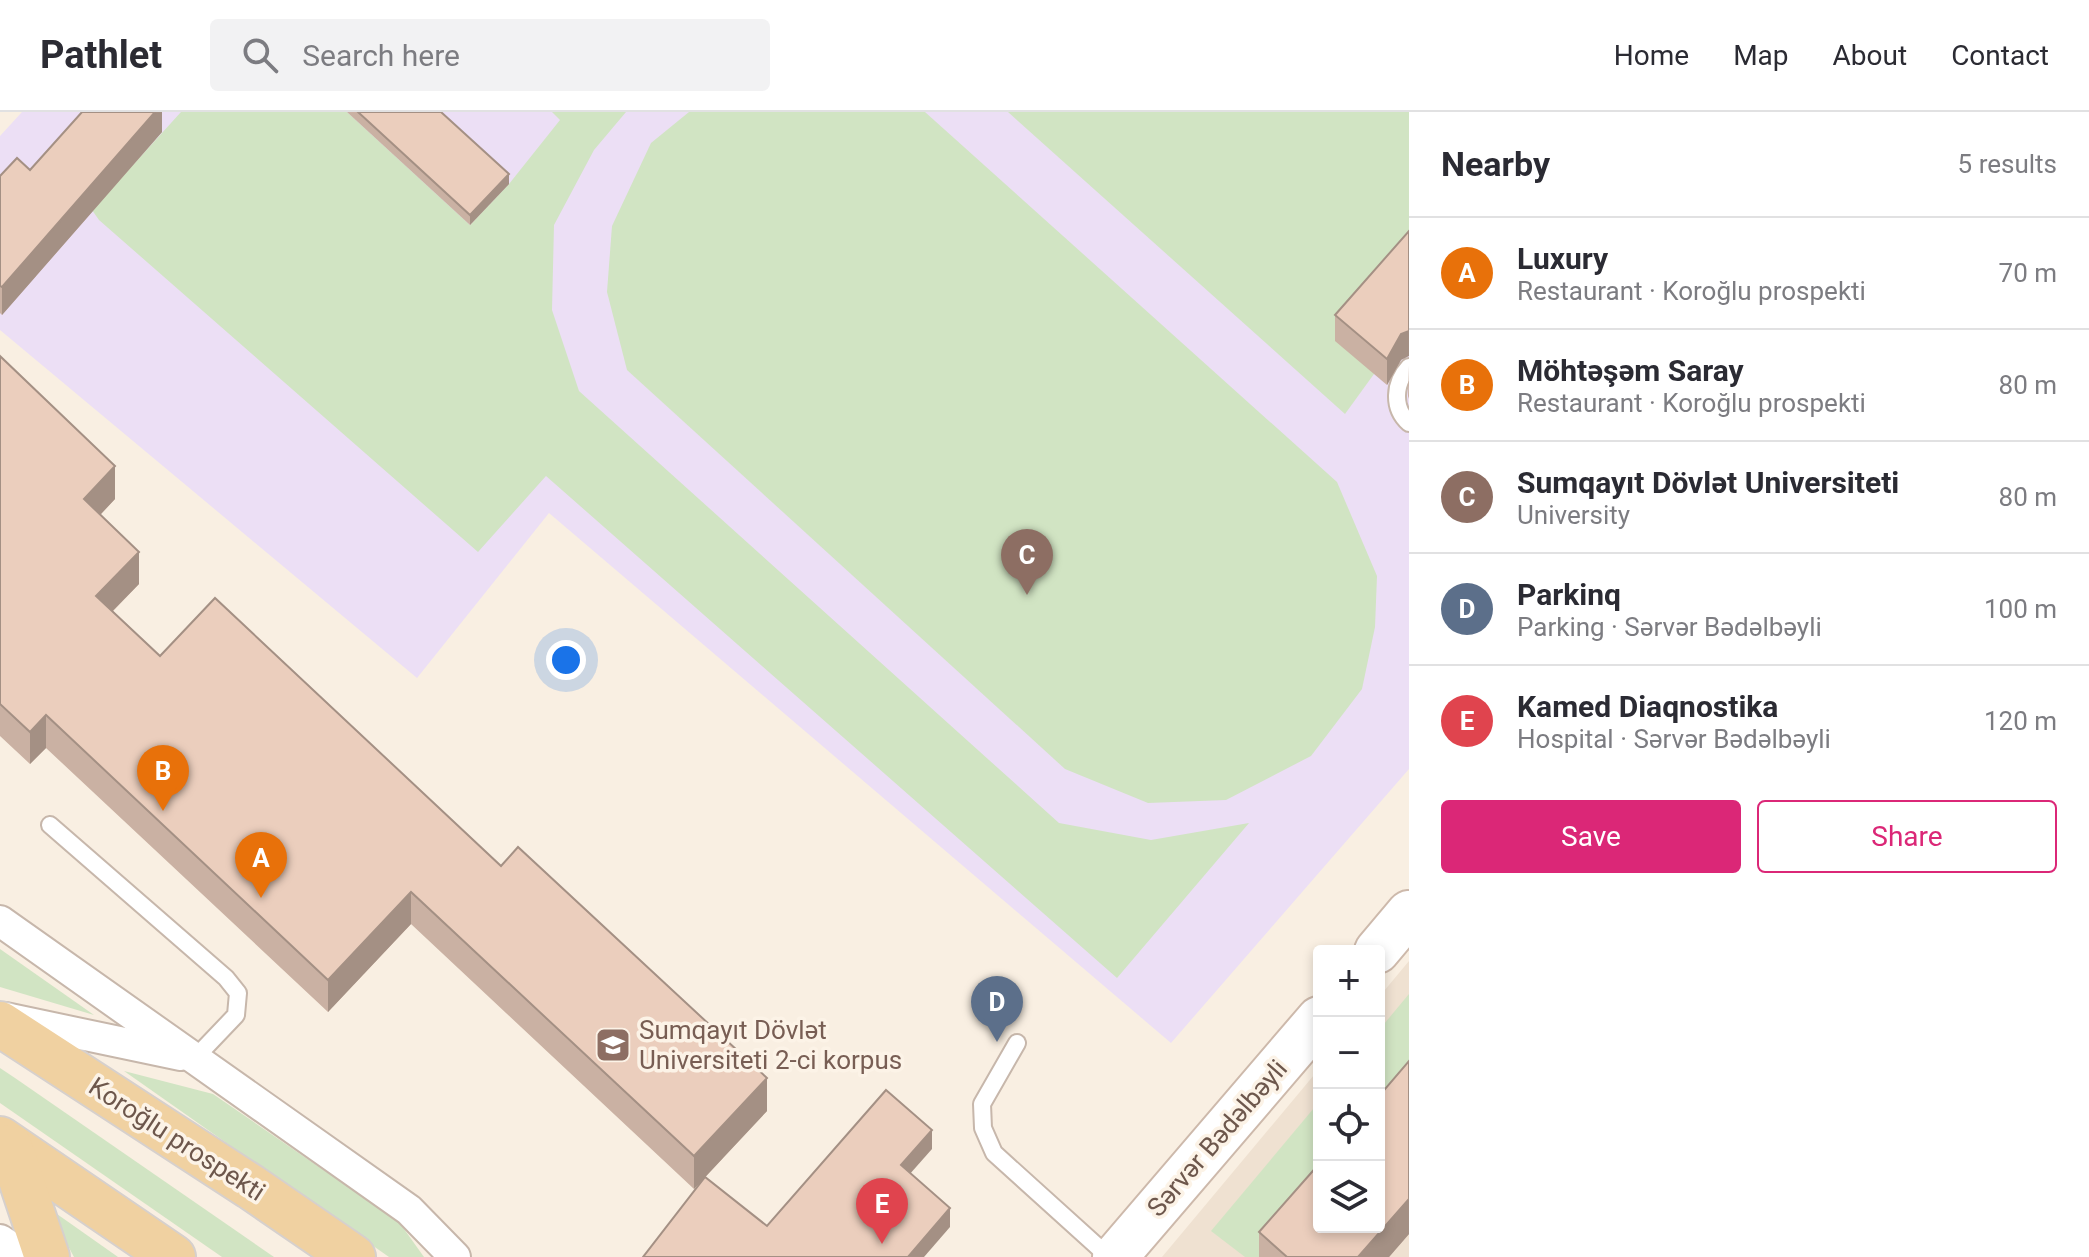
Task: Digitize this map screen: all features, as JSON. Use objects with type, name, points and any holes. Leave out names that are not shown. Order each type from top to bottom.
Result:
[{"type":"main road","name":"Koroğlu prospekti","points":[[0,1024],[353,1257]]},
{"type":"main road","points":[[5,1143],[47,1257]]},
{"type":"main road","points":[[5,1143],[173,1257]]},
{"type":"street","points":[[1382,945],[1409,913]]},
{"type":"street","points":[[0,921],[409,1210],[455,1257]]},
{"type":"street","points":[[0,1017],[195,1058]]},
{"type":"street","name":"Sərvər Bədəlbəyli","points":[[1112,1257],[1313,1026]]},
{"type":"street","points":[[0,1240],[25,1257]]},
{"type":"lane","points":[[1409,367],[1402,375],[1397,405],[1402,417],[1409,423]]},
{"type":"lane","points":[[50,825],[226,978],[238,993],[236,1015],[195,1058]]},
{"type":"lane","points":[[1017,1043],[982,1104],[983,1128],[994,1153],[1112,1257]]},
{"type":"shaded area","points":[[22,112],[1409,112],[1409,769],[1171,1043],[549,513],[417,678],[0,330],[0,136]]},
{"type":"shaded area","points":[[1409,961],[1409,1257],[1162,1257],[1313,1076],[1313,1233],[1385,1233],[1385,990]]},
{"type":"green space","points":[[181,112],[347,112],[470,225],[509,184],[560,120],[552,112],[626,112],[594,150],[554,225],[552,310],[579,391],[1059,823],[1151,840],[1249,823],[1117,978],[546,476],[478,552],[99,220],[92,210]]},
{"type":"green space","points":[[689,112],[925,112],[1337,482],[1377,576],[1375,627],[1362,689],[1311,756],[1226,800],[1148,803],[1065,769],[627,370],[607,292],[612,226],[651,143]]},
{"type":"green space","points":[[1008,112],[1409,112],[1409,257],[1374,374],[1345,414]]},
{"type":"green space","points":[[0,949],[94,1015],[0,987]]},
{"type":"green space","points":[[1409,994],[1409,1097],[1385,1124],[1385,1089],[1385,1023]]},
{"type":"green space","points":[[0,1068],[274,1257],[222,1257],[0,1103]]},
{"type":"green space","points":[[124,1071],[213,1094],[399,1222],[424,1257],[389,1257]]},
{"type":"green space","points":[[1313,1109],[1313,1206],[1268,1257],[1245,1257],[1211,1231]]},
{"type":"green space","points":[[47,1207],[118,1257],[74,1257]]},
{"type":"building","points":[[82,112],[155,112],[2,287],[0,176],[17,158],[30,170]]},
{"type":"building","points":[[358,112],[441,112],[509,174],[470,215]]},
{"type":"building","points":[[1409,231],[1409,331],[1401,334],[1387,359],[1335,315]]},
{"type":"building","points":[[0,356],[115,466],[84,499],[139,552],[96,596],[160,656],[215,598],[501,866],[518,847],[767,1078],[694,1156],[411,892],[328,980],[46,715],[30,732],[0,704]]},
{"type":"building","points":[[1409,1061],[1409,1199],[1385,1226],[1385,1161],[1385,1089]]},
{"type":"building","points":[[886,1090],[932,1130],[901,1165],[950,1208],[908,1257],[643,1257],[705,1177],[767,1226]]},
{"type":"building","points":[[1313,1171],[1313,1233],[1379,1233],[1358,1257],[1287,1257],[1259,1232]]},
{"type":"place","name":"Sumqayıt Dövlət Universiteti","points":[[1027,595]]},
{"type":"place","name":"Möhtəşəm Saray","points":[[163,811]]},
{"type":"place","name":"Luxury","points":[[261,898]]},
{"type":"place","name":"Parkinq","points":[[997,1042]]},
{"type":"place","name":"Sumqayıt Dövlət Universiteti 2-ci korpus","points":[[613,1045]]},
{"type":"place","name":"Kamed Diaqnostika","points":[[882,1244]]}]
